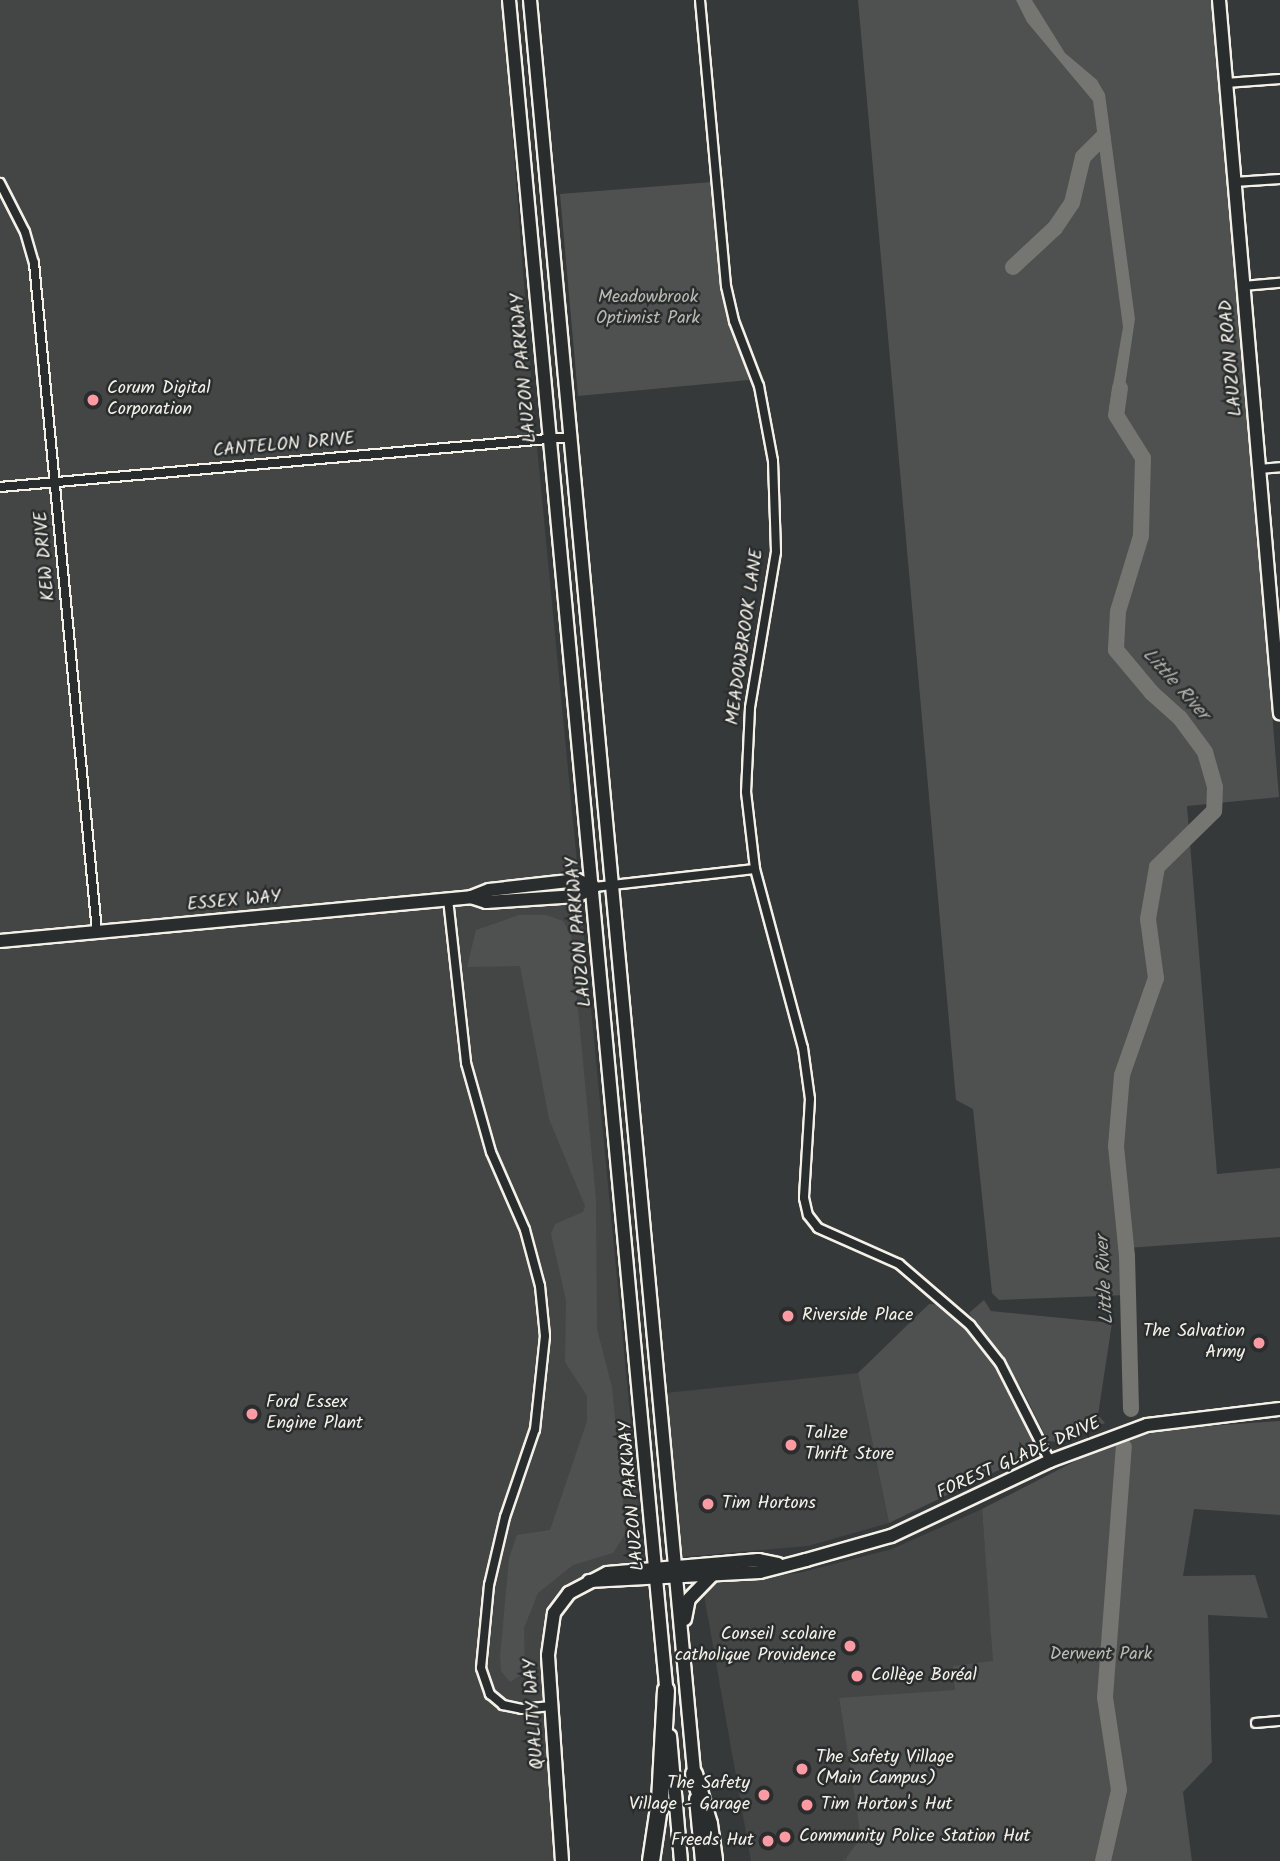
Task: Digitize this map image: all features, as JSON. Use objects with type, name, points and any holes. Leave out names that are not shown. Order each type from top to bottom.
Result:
[{"type":"highway","points":[[651,1861],[660,1801],[666,1690]]},
{"type":"highway","points":[[694,1774],[709,1824],[714,1861]]},
{"type":"main road","name":"LAUZON PARKWAY","points":[[509,0],[594,887],[681,1861]]},
{"type":"main road","name":"LAUZON PARKWAY","points":[[530,0],[702,1861]]},
{"type":"main road","name":"LAUZON ROAD","points":[[1219,0],[1280,713]]},
{"type":"main road","name":"ESSEX WAY","points":[[0,941],[471,897],[489,890],[577,880],[594,887]]},
{"type":"main road","name":"FOREST GLADE DRIVE","points":[[676,1573],[711,1576],[760,1572],[779,1564],[891,1536],[1050,1461],[1147,1425],[1280,1409]]},
{"type":"main road","name":"FOREST GLADE DRIVE","points":[[676,1573],[758,1560],[779,1564]]},
{"type":"main road","name":"QUALITY WAY","points":[[562,1861],[548,1644],[554,1613],[569,1593],[607,1573],[676,1573]]},
{"type":"main road","points":[[682,1637],[689,1599],[711,1576]]},
{"type":"street","name":"MEADOWBROOK LANE","points":[[700,0],[726,286],[734,321],[759,386],[774,461],[776,552],[751,696],[746,754],[755,869],[803,1048],[810,1099],[804,1198],[807,1215],[818,1227],[899,1264],[970,1325],[1000,1363],[1050,1461]]},
{"type":"street","points":[[1226,83],[1280,79]]},
{"type":"street","points":[[1234,182],[1280,179]]},
{"type":"street","name":"KEW DRIVE","points":[[0,183],[25,232],[34,263],[97,932]]},
{"type":"street","points":[[1243,286],[1280,284]]},
{"type":"street","name":"CANTELON DRIVE","points":[[0,487],[570,437]]},
{"type":"street","points":[[1259,469],[1280,467]]},
{"type":"street","name":"ESSEX WAY","points":[[594,887],[755,869]]},
{"type":"street","points":[[448,899],[466,1063],[491,1152],[525,1230],[540,1286],[545,1336],[535,1429],[505,1517],[489,1585],[481,1668],[490,1694],[503,1705],[522,1709],[551,1706]]},
{"type":"street","points":[[1256,1723],[1280,1721]]},
{"type":"shaded area","points":[[0,0],[502,0],[535,426],[645,1570],[569,1593],[548,1632],[562,1861],[0,1861]]},
{"type":"shaded area","points":[[1016,0],[1032,0],[1065,53],[1097,80],[1105,94],[1135,319],[1122,407],[1109,408],[1123,327],[1093,101],[1027,22]]},
{"type":"shaded area","points":[[858,1373],[889,1523],[808,1546],[681,1557],[665,1393]]},
{"type":"shaded area","name":"Collège Boréal","points":[[982,1509],[999,1725],[839,1699],[862,1837],[844,1861],[751,1861],[703,1589],[714,1582],[799,1573],[892,1549]]},
{"type":"green space","points":[[858,0],[1213,0],[1279,797],[1187,806],[1217,1174],[1280,1168],[1280,1237],[1127,1248],[1128,1295],[999,1300],[992,1293],[973,1109],[956,1100]]},
{"type":"green space","name":"Meadowbrook Optimist Park","points":[[712,182],[722,286],[749,380],[578,396],[560,194]]},
{"type":"green space","points":[[519,915],[546,915],[563,921],[571,935],[596,1199],[597,1329],[612,1387],[626,1533],[613,1553],[573,1565],[538,1593],[524,1628],[525,1673],[510,1682],[501,1671],[500,1657],[509,1558],[517,1535],[550,1530],[587,1421],[587,1396],[565,1362],[566,1300],[551,1234],[555,1224],[583,1212],[585,1206],[549,1119],[520,966],[467,967],[476,930]]},
{"type":"green space","points":[[984,1300],[991,1311],[1112,1323],[1098,1415],[1105,1423],[1057,1442],[1048,1441],[1022,1389],[969,1313]]},
{"type":"green space","points":[[929,1304],[944,1305],[987,1355],[1009,1389],[1036,1445],[1034,1453],[889,1523],[858,1373]]},
{"type":"green space","name":"Derwent Park","points":[[1280,1421],[1280,1515],[1194,1509],[1183,1576],[1255,1575],[1268,1618],[1208,1615],[1212,1762],[1183,1792],[1192,1861],[844,1861],[861,1837],[839,1698],[955,1690],[953,1666],[993,1661],[982,1509],[1087,1455],[1129,1439],[1168,1429]]},
{"type":"waterway","name":"Little River","points":[[1013,267],[1055,228],[1072,203],[1083,157],[1103,137]]},
{"type":"waterway","name":"Little River","points":[[1120,388],[1116,415],[1143,458],[1141,536],[1118,611],[1116,650],[1152,693],[1180,718],[1205,752],[1215,787],[1214,811],[1157,867],[1148,919],[1156,978],[1122,1075],[1116,1146],[1127,1256],[1131,1409]]},
{"type":"waterway","name":"Little River","points":[[1103,1861],[1119,1790],[1105,1697],[1124,1447]]},
{"type":"place","name":"Corum Digital Corporation","points":[[93,400]]},
{"type":"place","name":"Riverside Place","points":[[788,1316]]},
{"type":"place","name":"The Salvation Army","points":[[1259,1343]]},
{"type":"place","name":"Ford Essex Engine Plant","points":[[252,1414]]},
{"type":"place","name":"Talize Thrift Store","points":[[791,1445]]},
{"type":"place","name":"Tim Hortons","points":[[708,1504]]},
{"type":"place","name":"Conseil scolaire catholique Providence","points":[[850,1646]]},
{"type":"place","name":"Collège Boréal","points":[[857,1676]]},
{"type":"place","name":"The Safety Village (Main Campus)","points":[[802,1769]]},
{"type":"place","name":"The Safety Village - Garage","points":[[764,1795]]},
{"type":"place","name":"Tim Horton's Hut","points":[[807,1805]]},
{"type":"place","name":"Community Police Station Hut","points":[[785,1837]]},
{"type":"place","name":"Freeds Hut","points":[[768,1841]]}]
